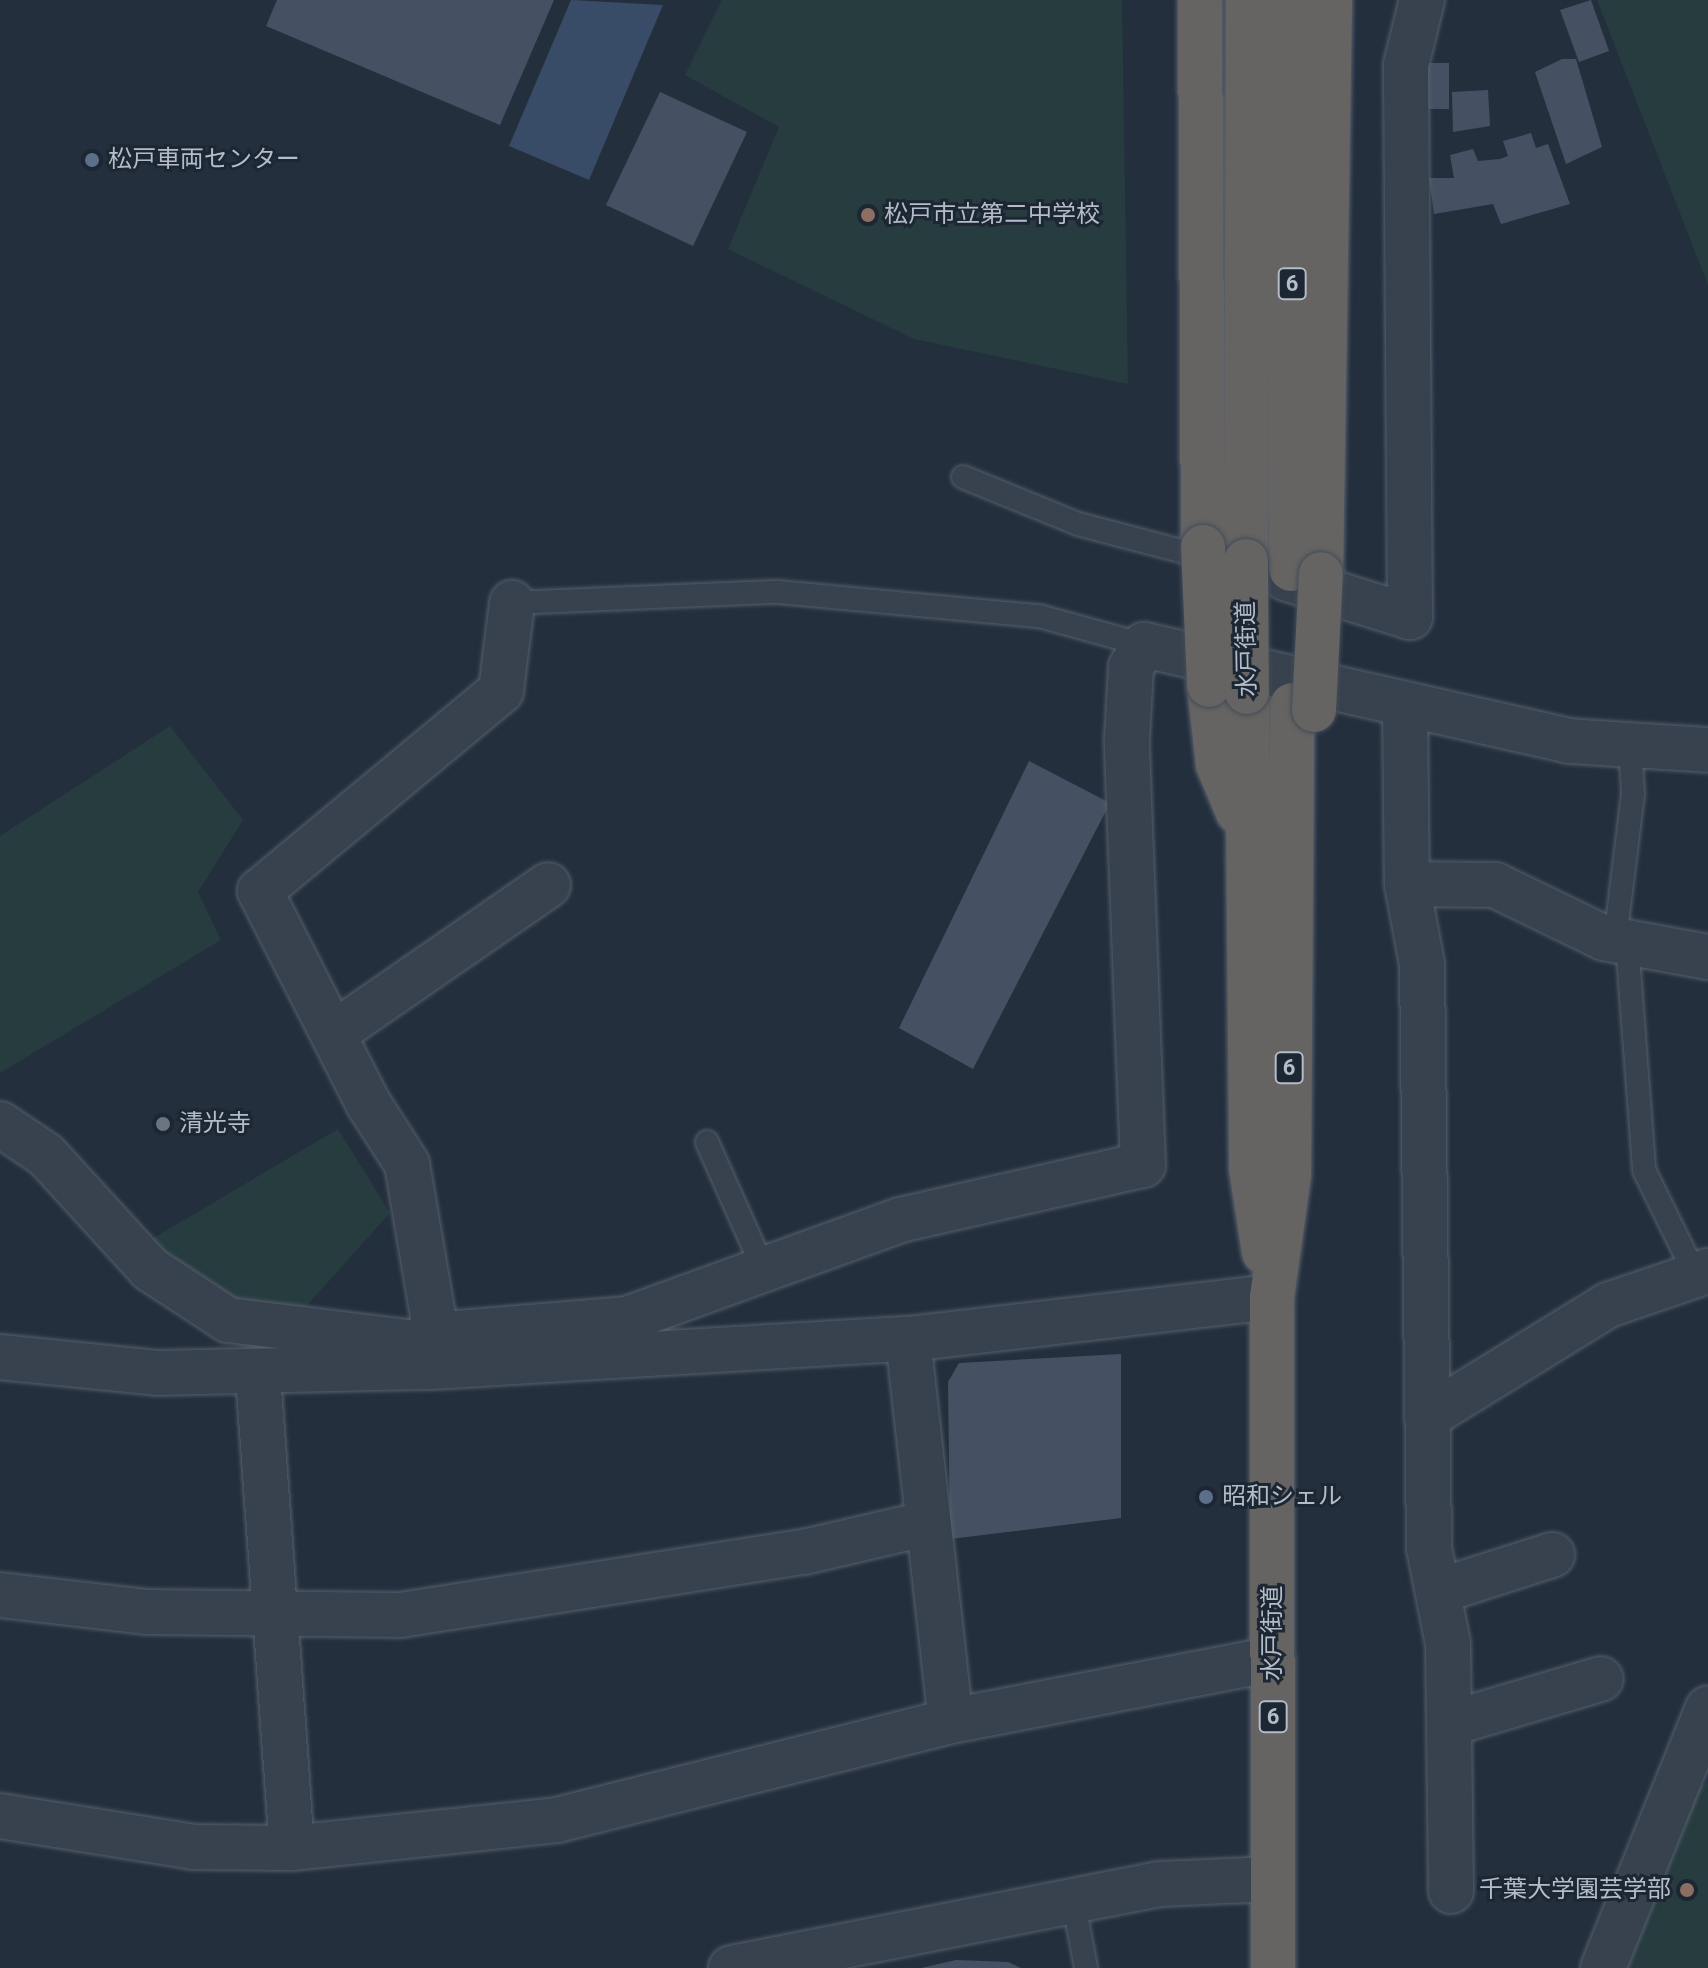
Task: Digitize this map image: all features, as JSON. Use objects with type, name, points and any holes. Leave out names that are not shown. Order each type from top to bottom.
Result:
[{"type":"highway","points":[[1200,0],[1203,547],[1228,688],[1218,764],[1268,837]]},
{"type":"highway","name":"水戸街道","points":[[1248,0],[1283,570],[1303,707],[1268,837],[1251,1168],[1272,1297],[1273,1968]]},
{"type":"highway","name":"水戸街道","points":[[1228,688],[1283,570],[1289,0]]},
{"type":"highway","points":[[1283,570],[1330,0]]},
{"type":"street","points":[[1283,570],[1410,617],[1406,65],[1422,0]]},
{"type":"street","points":[[431,1349],[407,1164],[368,1103],[336,1032],[260,891],[501,691],[512,603]]},
{"type":"street","points":[[0,1357],[258,1375],[627,1319],[765,1272],[900,1220],[1143,1165],[1127,739],[1131,667],[1144,645],[1405,707],[1569,741],[1708,750]]},
{"type":"street","points":[[1405,707],[1407,884],[1422,964],[1430,1415],[1429,1548],[1439,1591],[1452,1723],[1451,1891]]},
{"type":"street","points":[[1407,884],[1495,885],[1621,941],[1708,957]]},
{"type":"street","points":[[336,1032],[548,885]]},
{"type":"street","points":[[0,1124],[46,1155],[150,1269],[228,1320],[431,1349],[908,1339],[1272,1297]]},
{"type":"street","points":[[1430,1415],[1608,1305],[1702,1273]]},
{"type":"street","points":[[908,1339],[924,1524],[951,1721]]},
{"type":"street","points":[[258,1375],[292,1848]]},
{"type":"street","points":[[0,1595],[148,1612],[276,1616],[400,1615],[521,1599],[924,1524]]},
{"type":"street","points":[[1439,1591],[1552,1555]]},
{"type":"street","points":[[0,1816],[193,1847],[292,1848],[557,1820],[760,1775],[951,1721],[1273,1659]]},
{"type":"street","points":[[1452,1723],[1601,1679]]},
{"type":"street","points":[[1603,1968],[1708,1708]]},
{"type":"street","points":[[731,1968],[1159,1884],[1272,1879]]},
{"type":"lane","points":[[963,477],[1078,524],[1283,570]]},
{"type":"lane","points":[[512,603],[778,592],[1039,616],[1144,645]]},
{"type":"lane","points":[[1630,745],[1633,794],[1621,941],[1644,1170],[1702,1273]]},
{"type":"lane","points":[[707,1142],[765,1272]]},
{"type":"lane","points":[[1073,1899],[1086,1968]]},
{"type":"green space","points":[[722,0],[1122,0],[1128,384],[914,339],[728,249],[779,127],[685,75]]},
{"type":"green space","points":[[1597,0],[1708,0],[1708,285]]},
{"type":"green space","points":[[170,726],[243,820],[198,892],[221,940],[0,1073],[0,836]]},
{"type":"green space","points":[[338,1129],[390,1213],[301,1312],[233,1303],[199,1287],[150,1240]]},
{"type":"green space","name":"千葉大学園芸学部","points":[[1708,1782],[1708,1968],[1622,1968],[1689,1793]]},
{"type":"water","points":[[571,0],[663,5],[589,180],[509,146]]},
{"type":"building","points":[[277,0],[554,0],[500,125],[266,26]]},
{"type":"building","points":[[1591,0],[1609,51],[1579,62],[1560,10]]},
{"type":"building","points":[[1562,59],[1576,59],[1602,147],[1566,164],[1535,72]]},
{"type":"building","points":[[1427,63],[1449,63],[1449,109],[1427,109]]},
{"type":"building","points":[[1488,90],[1490,126],[1453,132],[1452,92]]},
{"type":"building","points":[[660,92],[747,132],[693,246],[606,205]]},
{"type":"building","points":[[1531,133],[1536,148],[1548,144],[1570,204],[1501,224],[1493,204],[1434,214],[1429,178],[1454,178],[1450,155],[1473,149],[1478,161],[1500,159],[1508,156],[1503,141]]},
{"type":"building","points":[[1029,761],[1110,803],[973,1069],[899,1028]]},
{"type":"building","points":[[1121,1354],[1121,1518],[950,1539],[948,1382],[959,1363]]},
{"type":"building","points":[[956,1960],[1008,1962],[1021,1968],[921,1968]]},
{"type":"place","name":"松戸車両センター","points":[[92,160]]},
{"type":"place","name":"松戸市立第二中学校","points":[[868,215]]},
{"type":"place","name":"清光寺","points":[[163,1124]]},
{"type":"place","name":"昭和シェル","points":[[1206,1497]]},
{"type":"place","name":"千葉大学園芸学部","points":[[1687,1890]]}]
